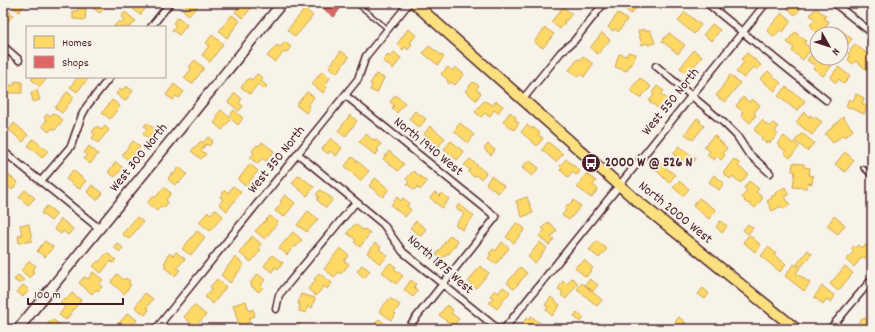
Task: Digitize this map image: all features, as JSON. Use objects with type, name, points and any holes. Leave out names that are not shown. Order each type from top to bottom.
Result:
[{"type":"main road","name":"West 300 North","points":[[18,329],[282,3]]},
{"type":"main road","name":"North 2000 West","points":[[414,3],[642,205],[796,329]]},
{"type":"street","points":[[152,26],[170,3]]},
{"type":"street","name":"West 350 North","points":[[158,326],[358,79],[366,56],[409,3]]},
{"type":"street","points":[[523,99],[561,52],[574,40],[604,3]]},
{"type":"street","name":"West 550 North","points":[[504,329],[766,3]]},
{"type":"street","points":[[834,3],[872,33]]},
{"type":"street","points":[[708,4],[826,100]]},
{"type":"street","points":[[3,46],[19,60]]},
{"type":"street","points":[[656,66],[692,95],[738,136],[748,153],[770,172]]},
{"type":"street","points":[[41,182],[71,146],[82,115],[87,106],[109,78]]},
{"type":"street","name":"North 1940 West","points":[[345,95],[496,217],[442,284]]},
{"type":"street","points":[[3,150],[100,229]]},
{"type":"street","name":"North 1875 West","points":[[298,154],[383,224],[403,252],[498,329]]},
{"type":"street","points":[[276,309],[279,295],[356,202]]},
{"type":"street","points":[[830,329],[872,279]]},
{"type":"street","points":[[407,329],[442,284]]},
{"type":"street","points":[[158,326],[166,329]]},
{"type":"lane","points":[[356,3],[388,29]]},
{"type":"lane","points":[[863,168],[872,176]]},
{"type":"building: Homes","points":[[26,3],[19,12],[10,4]]},
{"type":"building: Homes","points":[[93,3],[108,3],[100,13],[90,6]]},
{"type":"building: Homes","points":[[138,3],[150,3],[140,15],[133,9]]},
{"type":"building: Homes","points":[[189,3],[200,3],[189,16],[183,10]]},
{"type":"building: Homes","points":[[242,3],[255,3],[243,18],[235,12]]},
{"type":"building: Homes","points":[[627,3],[644,3],[641,7],[639,5],[631,14],[623,7]]},
{"type":"building: Homes","points":[[792,3],[805,3],[795,15],[787,8]]},
{"type":"building: Homes","points":[[860,3],[872,3],[872,12]]},
{"type":"building: Homes","points":[[4,7],[13,15],[5,25],[3,23]]},
{"type":"building: Homes","points":[[563,7],[572,14],[566,21],[565,20],[563,22],[565,23],[560,29],[551,22]]},
{"type":"building: Homes","points":[[78,8],[86,8],[85,20],[73,19],[73,11],[78,11]]},
{"type":"building: Homes","points":[[816,8],[826,16],[824,18],[829,22],[826,26],[812,26],[810,25],[815,19],[810,15]]},
{"type":"building: Homes","points":[[305,9],[313,16],[295,37],[287,30]]},
{"type":"building: Homes","points":[[125,12],[136,21],[131,26],[114,26],[119,21],[122,23],[124,20],[121,17]]},
{"type":"building: Homes","points":[[685,12],[701,25],[694,34],[678,21]]},
{"type":"building: Homes","points":[[618,13],[627,20],[618,32],[615,29],[613,31],[608,27]]},
{"type":"building: Homes","points":[[782,13],[791,21],[783,32],[780,30],[774,37],[767,30]]},
{"type":"building: Homes","points":[[232,15],[240,21],[227,38],[219,31]]},
{"type":"building: Homes","points":[[178,17],[187,25],[179,35],[172,30],[176,25],[173,23]]},
{"type":"building: Homes","points":[[712,24],[720,30],[712,41],[703,35]]},
{"type":"building: Homes","points":[[545,28],[554,34],[543,48],[534,42]]},
{"type":"building: Homes","points":[[408,29],[416,35],[410,43],[412,44],[408,50],[405,47],[403,50],[397,44]]},
{"type":"building: Homes","points":[[644,29],[645,31],[650,30],[655,43],[648,45],[647,43],[642,45],[638,31]]},
{"type":"building: Homes","points":[[795,32],[806,41],[804,43],[809,47],[809,52],[803,60],[792,51],[794,48],[787,42]]},
{"type":"building: Homes","points":[[602,33],[610,40],[598,54],[590,48]]},
{"type":"building: Homes","points":[[669,33],[685,45],[678,54],[662,41]]},
{"type":"building: Homes","points":[[212,35],[223,44],[210,62],[202,55],[209,46],[206,43]]},
{"type":"building: Homes","points":[[285,42],[291,47],[275,62],[267,56],[277,45],[280,47]]},
{"type":"building: Homes","points":[[855,44],[872,58],[872,63],[867,70],[856,61],[853,64],[849,61],[849,53]]},
{"type":"building: Homes","points":[[429,46],[444,57],[438,65],[423,53]]},
{"type":"building: Homes","points":[[694,50],[702,57],[687,74],[680,68]]},
{"type":"building: Homes","points":[[341,51],[349,57],[337,73],[329,67]]},
{"type":"building: Homes","points":[[394,52],[401,58],[393,69],[383,61],[388,55],[390,57]]},
{"type":"building: Homes","points":[[628,52],[636,54],[632,65],[630,64],[627,71],[615,67],[619,54],[627,56]]},
{"type":"building: Homes","points":[[747,53],[761,65],[757,70],[754,67],[744,78],[736,72],[744,62],[741,59]]},
{"type":"building: Homes","points":[[583,56],[593,64],[584,77],[580,74],[578,77],[569,70],[578,59],[580,60]]},
{"type":"building: Homes","points":[[195,60],[204,68],[192,84],[184,78],[192,68],[189,67]]},
{"type":"building: Homes","points":[[815,66],[831,66],[823,76],[813,68]]},
{"type":"building: Homes","points":[[448,67],[452,71],[455,67],[464,74],[455,85],[451,82],[449,84],[447,82],[448,80],[441,74]]},
{"type":"building: Homes","points":[[838,67],[850,76],[844,84],[839,79],[836,83],[830,78]]},
{"type":"building: Homes","points":[[322,71],[330,78],[325,85],[327,87],[323,93],[312,84]]},
{"type":"building: Homes","points":[[768,71],[781,83],[775,91],[760,79]]},
{"type":"building: Homes","points":[[257,74],[263,78],[261,81],[267,86],[264,89],[258,84],[250,94],[241,87],[249,78],[252,80]]},
{"type":"building: Homes","points":[[376,74],[384,78],[377,93],[370,90],[372,85],[370,84]]},
{"type":"building: Homes","points":[[730,75],[740,83],[725,102],[716,96]]},
{"type":"building: Homes","points":[[32,78],[47,78],[40,87],[31,79]]},
{"type":"building: Homes","points":[[77,78],[88,79],[77,92],[70,87]]},
{"type":"building: Homes","points":[[640,78],[651,87],[640,98],[630,90]]},
{"type":"building: Homes","points":[[15,81],[22,82],[22,93],[9,93],[9,85],[15,85]]},
{"type":"building: Homes","points":[[473,82],[479,86],[476,89],[481,93],[476,100],[465,91]]},
{"type":"building: Homes","points":[[174,84],[184,92],[179,98],[176,96],[173,100],[166,95]]},
{"type":"building: Homes","points":[[126,86],[133,91],[125,101],[116,94],[120,89],[123,90]]},
{"type":"building: Homes","points":[[657,86],[664,91],[661,94],[670,101],[662,111],[649,101],[654,95],[652,93]]},
{"type":"building: Homes","points":[[786,87],[805,101],[797,111],[778,96]]},
{"type":"building: Homes","points":[[37,90],[40,100],[33,102],[31,92]]},
{"type":"building: Homes","points":[[67,92],[74,97],[62,113],[55,108]]},
{"type":"building: Homes","points":[[307,92],[314,97],[308,106],[310,108],[306,113],[296,105]]},
{"type":"building: Homes","points":[[235,93],[242,99],[239,103],[243,106],[239,111],[228,102]]},
{"type":"building: Homes","points":[[856,94],[864,98],[862,104],[867,106],[864,114],[846,106],[849,99],[853,101]]},
{"type":"building: Homes","points":[[395,95],[405,103],[397,113],[392,108],[394,106],[390,102]]},
{"type":"building: Homes","points":[[743,97],[749,102],[752,99],[760,105],[754,113],[756,115],[750,123],[741,115],[743,112],[736,106]]},
{"type":"building: Homes","points":[[112,100],[120,106],[110,119],[102,113]]},
{"type":"building: Homes","points":[[484,101],[493,105],[496,101],[503,106],[498,113],[494,110],[489,117],[485,113],[481,117],[475,112]]},
{"type":"building: Homes","points":[[221,110],[229,117],[234,110],[243,118],[238,125],[231,119],[222,130],[214,123],[218,118],[216,116]]},
{"type":"building: Homes","points":[[415,111],[426,119],[419,128],[409,119]]},
{"type":"building: Homes","points":[[510,112],[516,117],[515,120],[519,123],[514,130],[503,122]]},
{"type":"building: Homes","points":[[804,112],[809,117],[810,115],[822,122],[812,135],[796,122]]},
{"type":"building: Homes","points":[[53,113],[63,120],[55,130],[52,128],[49,132],[42,126],[47,120],[44,118],[47,114],[50,116]]},
{"type":"building: Homes","points":[[350,115],[357,121],[345,137],[338,131]]},
{"type":"building: Homes","points":[[843,117],[853,130],[845,137],[843,135],[833,143],[825,134]]},
{"type":"building: Homes","points":[[697,118],[704,126],[693,140],[685,134]]},
{"type":"building: Homes","points":[[762,120],[769,127],[773,123],[778,127],[775,132],[778,134],[770,143],[768,141],[766,143],[761,139],[762,137],[754,130]]},
{"type":"building: Homes","points":[[14,123],[28,135],[23,142],[9,130]]},
{"type":"building: Homes","points":[[147,123],[156,130],[149,139],[143,134],[147,128],[144,126]]},
{"type":"building: Homes","points":[[460,123],[474,135],[468,143],[454,131]]},
{"type":"building: Homes","points":[[527,125],[532,129],[533,127],[540,133],[538,135],[543,138],[537,146],[521,132]]},
{"type":"building: Homes","points":[[97,126],[102,130],[105,126],[109,130],[98,143],[92,138],[95,134],[92,132]]},
{"type":"building: Homes","points":[[430,126],[445,138],[439,146],[424,134]]},
{"type":"building: Homes","points":[[802,133],[814,143],[807,151],[795,141]]},
{"type":"building: Homes","points":[[366,134],[381,144],[377,150],[379,151],[375,155],[359,142]]},
{"type":"building: Homes","points":[[714,135],[727,148],[723,153],[725,155],[721,160],[717,156],[714,160],[707,155],[710,151],[704,147]]},
{"type":"building: Homes","points":[[784,136],[799,147],[790,158],[777,144]]},
{"type":"building: Homes","points":[[208,137],[213,141],[209,146],[206,144],[201,151],[206,154],[201,159],[191,151],[201,141],[203,143]]},
{"type":"building: Homes","points":[[331,138],[342,148],[336,156],[330,151],[328,154],[322,149]]},
{"type":"building: Homes","points":[[33,139],[48,151],[42,158],[28,146]]},
{"type":"building: Homes","points":[[133,141],[140,147],[129,161],[122,155]]},
{"type":"building: Homes","points":[[451,141],[464,152],[457,160],[444,149]]},
{"type":"building: Homes","points":[[262,142],[274,151],[266,161],[262,158],[258,164],[250,158],[254,153],[252,151]]},
{"type":"building: Homes","points":[[548,142],[563,154],[556,162],[542,150]]},
{"type":"building: Homes","points":[[488,144],[495,150],[491,155],[484,149]]},
{"type":"building: Homes","points":[[89,146],[98,154],[90,164],[84,159],[87,155],[84,153]]},
{"type":"building: Homes","points":[[679,146],[696,159],[690,167],[673,154]]},
{"type":"building: Homes","points":[[389,151],[404,164],[398,171],[383,159]]},
{"type":"building: Homes","points":[[845,152],[854,160],[845,172],[835,164]]},
{"type":"building: Homes","points":[[352,157],[369,171],[360,181],[345,166]]},
{"type":"building: Homes","points":[[470,159],[486,173],[481,179],[476,175],[474,177],[468,172],[470,170],[464,165]]},
{"type":"building: Homes","points":[[566,159],[580,171],[577,175],[572,172],[568,177],[560,170],[562,168],[560,166]]},
{"type":"building: Homes","points":[[734,159],[740,164],[738,166],[748,174],[741,183],[732,176],[730,179],[723,173]]},
{"type":"building: Homes","points":[[529,160],[539,168],[532,176],[522,168]]},
{"type":"building: Homes","points":[[658,161],[675,175],[669,183],[653,167]]},
{"type":"building: Homes","points":[[116,162],[123,168],[115,177],[108,172]]},
{"type":"building: Homes","points":[[793,163],[804,164],[804,167],[810,168],[809,175],[813,176],[812,184],[808,183],[807,188],[793,187],[795,171],[792,171]]},
{"type":"building: Homes","points":[[250,164],[258,171],[246,186],[238,180]]},
{"type":"building: Homes","points":[[179,167],[187,174],[179,183],[178,182],[175,185],[168,179]]},
{"type":"building: Homes","points":[[73,170],[86,181],[79,189],[66,179]]},
{"type":"building: Homes","points":[[4,171],[18,183],[12,190],[3,182]]},
{"type":"building: Homes","points":[[413,171],[427,182],[420,190],[417,187],[414,190],[407,184],[409,182],[406,179]]},
{"type":"building: Homes","points":[[586,174],[596,181],[593,185],[598,189],[591,198],[577,187]]},
{"type":"building: Homes","points":[[299,175],[314,187],[307,196],[292,183]]},
{"type":"building: Homes","points":[[714,175],[724,183],[719,190],[709,182]]},
{"type":"building: Homes","points":[[491,176],[504,186],[498,193],[486,184]]},
{"type":"building: Homes","points":[[375,178],[389,189],[383,197],[369,186]]},
{"type":"building: Homes","points":[[679,181],[689,189],[683,196],[673,187]]},
{"type":"building: Homes","points":[[749,181],[759,189],[756,192],[763,198],[755,208],[744,201],[745,200],[742,197],[747,191],[744,188]]},
{"type":"building: Homes","points":[[92,185],[103,193],[97,200],[87,192]]},
{"type":"building: Homes","points":[[233,186],[241,192],[227,211],[219,204],[223,199],[220,197],[225,190],[228,193]]},
{"type":"building: Homes","points":[[164,187],[171,193],[166,200],[168,202],[164,208],[161,206],[157,211],[147,203],[153,196],[155,198]]},
{"type":"building: Homes","points":[[785,187],[789,195],[785,197],[790,205],[783,209],[781,206],[772,211],[767,201],[776,194],[775,193]]},
{"type":"building: Homes","points":[[25,190],[35,198],[28,205],[19,197]]},
{"type":"building: Homes","points":[[320,190],[333,199],[326,208],[317,200],[319,197],[316,195]]},
{"type":"building: Homes","points":[[435,192],[439,196],[442,193],[449,199],[442,208],[430,198]]},
{"type":"building: Homes","points":[[285,195],[295,203],[284,217],[275,211]]},
{"type":"building: Homes","points":[[397,197],[401,201],[403,198],[409,203],[407,206],[411,210],[405,217],[391,205]]},
{"type":"building: Homes","points":[[527,197],[533,213],[522,217],[516,201]]},
{"type":"building: Homes","points":[[699,198],[716,210],[709,219],[693,206]]},
{"type":"building: Homes","points":[[574,200],[581,206],[569,220],[562,215],[566,210],[564,208]]},
{"type":"building: Homes","points":[[459,204],[474,216],[462,230],[455,225],[464,214],[456,208]]},
{"type":"building: Homes","points":[[47,206],[57,214],[51,221],[41,213]]},
{"type":"building: Homes","points":[[215,209],[223,216],[210,231],[199,222],[208,212],[211,214]]},
{"type":"building: Homes","points":[[308,211],[318,219],[307,232],[297,225]]},
{"type":"building: Homes","points":[[270,216],[278,222],[265,239],[255,231]]},
{"type":"building: Homes","points":[[834,216],[845,225],[838,234],[827,226]]},
{"type":"building: Homes","points":[[137,217],[143,222],[129,239],[122,234]]},
{"type":"building: Homes","points":[[61,219],[73,229],[68,235],[63,231],[61,234],[54,229]]},
{"type":"building: Homes","points":[[416,221],[426,229],[421,236],[410,228]]},
{"type":"building: Homes","points":[[720,221],[727,226],[722,233],[716,227]]},
{"type":"building: Homes","points":[[517,222],[525,229],[514,243],[506,237]]},
{"type":"building: Homes","points":[[548,222],[557,230],[551,237],[554,239],[549,245],[539,236],[545,230],[542,228]]},
{"type":"building: Homes","points":[[29,224],[32,241],[19,243],[18,236],[22,235],[20,225]]},
{"type":"building: Homes","points":[[355,224],[370,233],[360,247],[354,242],[356,240],[347,233]]},
{"type":"building: Homes","points":[[748,224],[753,228],[748,234],[743,230]]},
{"type":"building: Homes","points":[[197,231],[205,237],[191,255],[182,249]]},
{"type":"building: Homes","points":[[293,232],[302,240],[296,247],[294,246],[287,255],[279,248]]},
{"type":"building: Homes","points":[[450,235],[458,241],[449,254],[447,253],[442,259],[436,255]]},
{"type":"building: Homes","points":[[749,235],[761,245],[755,252],[743,242]]},
{"type":"building: Homes","points":[[252,236],[261,244],[258,248],[261,250],[251,262],[239,253]]},
{"type":"building: Homes","points":[[45,241],[53,247],[45,257],[37,251]]},
{"type":"building: Homes","points":[[597,241],[607,249],[599,258],[589,250]]},
{"type":"building: Homes","points":[[502,242],[509,248],[496,264],[488,258],[491,255],[489,254],[493,249],[496,251]]},
{"type":"building: Homes","points":[[540,242],[547,248],[535,263],[528,257]]},
{"type":"building: Homes","points":[[117,243],[123,248],[120,252],[113,247]]},
{"type":"building: Homes","points":[[375,243],[381,247],[379,249],[388,256],[380,264],[367,253]]},
{"type":"building: Homes","points":[[858,245],[862,248],[865,245],[871,250],[864,259],[862,257],[854,267],[846,260],[854,251],[851,249],[854,246],[856,248]]},
{"type":"building: Homes","points":[[768,247],[776,253],[774,255],[786,264],[780,272],[761,256]]},
{"type":"building: Homes","points":[[340,248],[349,255],[344,261],[349,264],[341,274],[339,272],[334,277],[324,269]]},
{"type":"building: Homes","points":[[808,250],[812,254],[801,267],[797,264]]},
{"type":"building: Homes","points":[[176,252],[185,259],[177,268],[180,270],[175,276],[164,267],[166,264],[164,263],[170,253],[173,256]]},
{"type":"building: Homes","points":[[107,253],[116,260],[113,263],[111,261],[101,273],[93,266]]},
{"type":"building: Homes","points":[[272,255],[283,263],[278,269],[275,267],[272,272],[264,266]]},
{"type":"building: Homes","points":[[235,257],[244,265],[230,283],[221,275]]},
{"type":"building: Homes","points":[[584,260],[593,268],[586,277],[575,268]]},
{"type":"building: Homes","points":[[29,261],[36,266],[32,271],[34,272],[30,278],[21,271]]},
{"type":"building: Homes","points":[[390,263],[396,267],[394,269],[403,276],[396,284],[382,272]]},
{"type":"building: Homes","points":[[794,264],[800,268],[796,273],[810,283],[804,291],[785,276]]},
{"type":"building: Homes","points":[[362,265],[370,271],[364,278],[357,271]]},
{"type":"building: Homes","points":[[480,266],[489,273],[476,288],[468,282]]},
{"type":"building: Homes","points":[[845,266],[853,273],[838,291],[830,284]]},
{"type":"building: Homes","points":[[520,267],[527,273],[514,289],[507,283]]},
{"type":"building: Homes","points":[[93,272],[103,280],[99,284],[102,287],[98,291],[96,289],[92,294],[79,283],[84,277],[88,279]]},
{"type":"building: Homes","points":[[319,273],[332,283],[327,289],[324,286],[316,296],[308,289],[316,280],[314,279]]},
{"type":"building: Homes","points":[[117,274],[124,280],[126,278],[130,281],[128,283],[131,285],[124,294],[111,282]]},
{"type":"building: Homes","points":[[258,274],[265,280],[261,285],[263,287],[259,292],[251,286],[252,285],[250,283]]},
{"type":"building: Homes","points":[[18,275],[24,280],[20,284],[14,280]]},
{"type":"building: Homes","points":[[572,278],[578,283],[566,299],[561,295],[563,292],[558,289],[563,281],[567,284]]},
{"type":"building: Homes","points":[[217,279],[226,287],[213,304],[205,297],[212,289],[210,287]]},
{"type":"building: Homes","points":[[590,279],[598,285],[593,291],[585,285]]},
{"type":"building: Homes","points":[[411,280],[416,284],[414,287],[418,291],[413,297],[404,290]]},
{"type":"building: Homes","points":[[582,283],[602,300],[597,306],[577,289]]},
{"type":"building: Homes","points":[[23,285],[29,290],[23,297],[17,292]]},
{"type":"building: Homes","points":[[822,286],[835,296],[831,302],[826,299],[823,304],[814,297]]},
{"type":"building: Homes","points":[[503,287],[510,292],[497,309],[489,303],[493,298],[490,296],[495,290],[498,293]]},
{"type":"building: Homes","points":[[703,288],[709,293],[705,299],[698,294]]},
{"type":"building: Homes","points":[[72,293],[81,300],[66,320],[59,315],[65,307],[60,303],[64,298],[66,300]]},
{"type":"building: Homes","points":[[145,293],[153,299],[147,307],[149,310],[145,315],[135,307]]},
{"type":"building: Homes","points":[[301,294],[315,298],[312,308],[308,306],[306,313],[299,311],[300,305],[298,304]]},
{"type":"building: Homes","points":[[551,297],[560,305],[552,316],[546,310],[548,307],[545,305]]},
{"type":"building: Homes","points":[[390,298],[400,305],[394,313],[396,314],[391,320],[379,311]]},
{"type":"building: Homes","points":[[246,301],[249,311],[253,309],[255,316],[249,318],[250,322],[246,323],[247,326],[243,327],[242,324],[239,325],[233,305]]},
{"type":"building: Homes","points":[[194,305],[206,315],[195,327],[184,317]]},
{"type":"building: Homes","points":[[447,305],[453,310],[451,313],[459,319],[453,326],[439,315]]},
{"type":"building: Homes","points":[[577,312],[584,318],[580,322],[574,316]]},
{"type":"building: Homes","points":[[128,313],[137,320],[132,327],[129,324],[126,328],[119,323]]},
{"type":"building: Homes","points":[[531,316],[541,324],[539,326],[543,329],[528,329],[522,324],[527,318],[529,320]]},
{"type":"building: Homes","points":[[679,317],[686,323],[681,329],[676,329],[672,326]]},
{"type":"building: Homes","points":[[863,317],[872,324],[870,329],[855,329],[857,326],[856,325]]},
{"type":"building: Homes","points":[[52,319],[60,325],[57,329],[44,329]]},
{"type":"building: Homes","points":[[379,319],[386,325],[382,329],[371,329]]},
{"type":"building: Homes","points":[[299,323],[306,329],[288,329],[293,324],[296,327]]},
{"type":"building: Shops","points":[[338,3],[342,6],[334,17],[317,4]]},
{"type":"place","name":"2000 W @ 526 N","points":[[591,163]]}]
